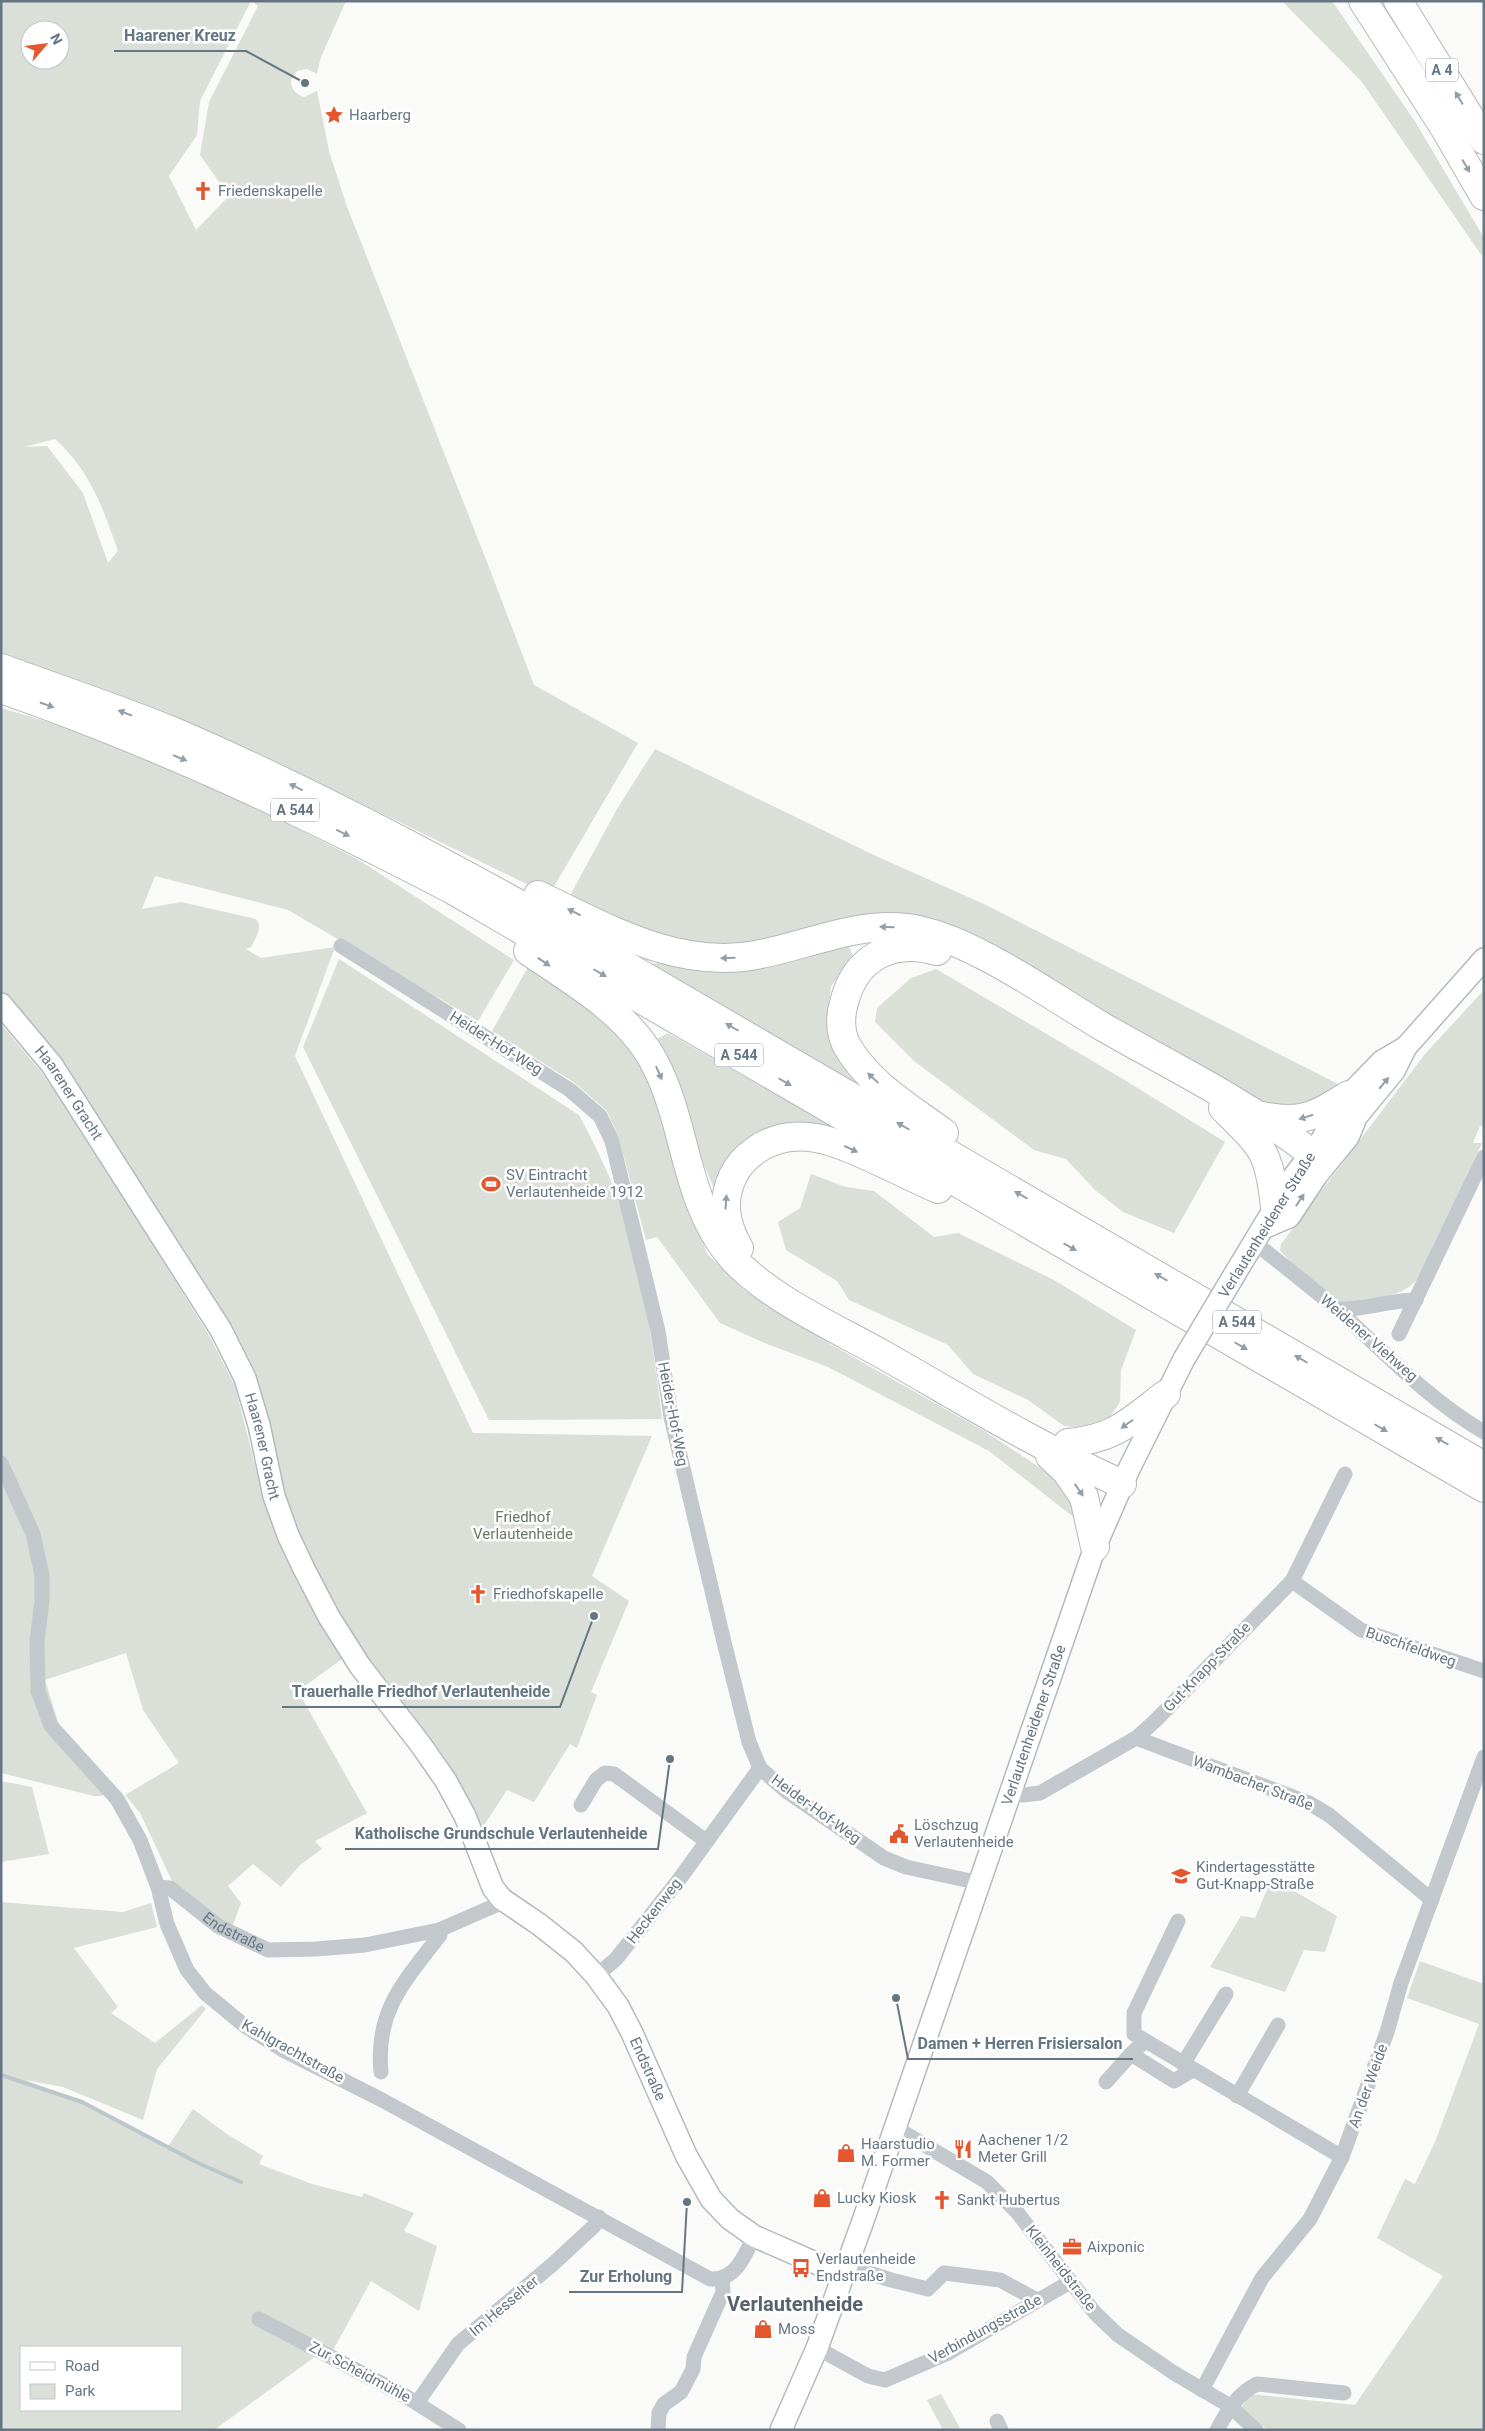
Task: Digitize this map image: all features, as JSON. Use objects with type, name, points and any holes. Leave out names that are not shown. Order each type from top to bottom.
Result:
[{"type":"highway","points":[[1347,1],[1423,94]]},
{"type":"highway","name":"A 4","points":[[1363,1],[1423,94],[1484,196]]},
{"type":"highway","name":"A 4","points":[[1398,1],[1484,140]]},
{"type":"highway","name":"A 544","points":[[1,668],[170,731],[290,784],[418,848],[558,926],[1484,1466]]},
{"type":"highway","name":"A 544","points":[[1,689],[53,707],[234,781],[346,834],[451,889],[1484,1488]]},
{"type":"highway","points":[[418,848],[474,865],[622,935],[673,952],[698,957],[727,959],[754,956],[870,927],[907,928],[952,940],[1018,976],[1255,1114],[1312,1152]]},
{"type":"highway","points":[[451,889],[522,947],[602,1003],[645,1048],[660,1074],[667,1092],[698,1202],[708,1223],[728,1253],[750,1276],[814,1316],[1035,1440],[1125,1477]]},
{"type":"highway","points":[[990,1178],[945,1134],[876,1081],[859,1063],[845,1041],[842,1029],[842,1010],[845,996],[856,974],[874,957],[888,950],[909,946],[927,948],[980,970],[1223,1108],[1260,1132],[1312,1152]]},
{"type":"highway","points":[[1255,1114],[1292,1120],[1353,1106]]},
{"type":"highway","points":[[1223,1108],[1265,1152],[1270,1172],[1264,1226]]},
{"type":"highway","points":[[1028,1222],[947,1193],[835,1142],[812,1136],[778,1139],[754,1152],[735,1171],[725,1199],[727,1222],[741,1252],[753,1265],[780,1286],[820,1310],[921,1357],[1125,1477]]},
{"type":"highway","points":[[1068,1444],[1093,1441],[1112,1434],[1166,1394]]},
{"type":"highway","points":[[1035,1440],[1066,1471],[1084,1497],[1095,1547]]},
{"type":"main road","name":"Verlautenheidener Straße","points":[[781,2430],[817,2348],[896,2128],[1095,1547],[1125,1477],[1184,1359],[1331,1119],[1353,1106],[1382,1061],[1406,1047],[1484,959]]},
{"type":"main road","name":"Haarener Gracht","points":[[1,1004],[52,1065],[222,1330],[245,1378],[259,1425],[274,1496],[288,1535],[304,1569],[329,1617],[360,1666],[421,1745],[446,1782],[465,1816],[493,1888],[502,1899]]},
{"type":"main road","points":[[1264,1226],[1289,1217],[1317,1176],[1348,1137],[1353,1106]]},
{"type":"main road","name":"Endstraße","points":[[502,1899],[540,1925],[574,1952],[596,1976],[618,2006],[698,2176],[711,2198],[730,2219],[754,2236],[845,2270]]},
{"type":"street","name":"Heider-Hof-Weg","points":[[341,946],[570,1090],[600,1116],[612,1141],[634,1226],[658,1331],[671,1417],[721,1632],[749,1742],[760,1768],[786,1791],[884,1858],[906,1867],[980,1884]]},
{"type":"street","points":[[1399,1334],[1484,1157]]},
{"type":"street","name":"Weidener Viehweg","points":[[1264,1226],[1337,1310],[1463,1420],[1484,1432]]},
{"type":"street","points":[[1337,1310],[1354,1310],[1398,1300],[1416,1300]]},
{"type":"street","name":"Kahlgrachtstraße","points":[[1,1463],[33,1534],[42,1576],[42,1601],[37,1641],[38,1691],[51,1726],[117,1799],[140,1840],[158,1887],[167,1924],[187,1970],[205,1993],[245,2026],[283,2050],[382,2100],[600,2217],[702,2275],[710,2279],[722,2279]]},
{"type":"street","name":"Gut-Knapp-Straße","points":[[1012,1792],[1023,1795],[1040,1793],[1136,1738],[1155,1720],[1292,1581],[1345,1474]]},
{"type":"street","name":"Buschfeldweg","points":[[1292,1581],[1361,1630],[1484,1671]]},
{"type":"street","name":"Wambacher Straße","points":[[1136,1738],[1309,1803],[1329,1815],[1432,1900]]},
{"type":"street","name":"An der Weide","points":[[1202,2390],[1262,2278],[1310,2219],[1342,2157],[1484,1757]]},
{"type":"street","name":"Heckenweg","points":[[596,1976],[616,1959],[678,1881],[760,1768]]},
{"type":"street","points":[[581,1805],[596,1780],[605,1773],[614,1774],[706,1841]]},
{"type":"street","name":"Endstraße","points":[[158,1887],[170,1888],[218,1926],[268,1950],[364,1945],[439,1930],[494,1906],[502,1899]]},
{"type":"street","points":[[1178,1921],[1134,2013],[1134,2034],[1144,2042],[1342,2157]]},
{"type":"street","points":[[381,2072],[379,2050],[390,2007],[397,1991],[440,1935],[439,1930]]},
{"type":"street","points":[[1132,2054],[1174,2081],[1188,2067],[1226,1994]]},
{"type":"street","points":[[1237,2096],[1278,2025]]},
{"type":"street","points":[[1106,2082],[1144,2042]]},
{"type":"street","name":"Kleinheidstraße","points":[[896,2128],[986,2182],[1017,2212],[1095,2313],[1118,2335],[1230,2406],[1256,2430]]},
{"type":"street","name":"Im Hesselter","points":[[416,2403],[458,2344],[553,2264],[594,2226],[600,2217]]},
{"type":"street","points":[[658,2430],[659,2413],[664,2404],[681,2392],[692,2369],[694,2357],[723,2292],[722,2279],[734,2272],[748,2251],[754,2236]]},
{"type":"street","points":[[845,2270],[928,2289],[944,2273],[1000,2280],[1037,2300]]},
{"type":"street","name":"Verbindungsstraße","points":[[817,2348],[868,2376],[886,2380],[948,2353],[1070,2282]]},
{"type":"street","name":"Zur Scheidmühle","points":[[259,2319],[416,2403],[459,2430]]},
{"type":"street","points":[[1217,2430],[1230,2406],[1245,2390],[1257,2384],[1344,2392]]},
{"type":"green space","points":[[1,1],[251,1],[200,101],[197,135],[169,176],[196,230],[229,196],[200,155],[209,102],[258,6],[252,1],[346,1],[321,57],[317,74],[307,69],[297,71],[291,80],[293,89],[304,97],[317,91],[329,151],[346,204],[534,685],[638,743],[549,895],[262,755],[72,679],[1,655]],"holes":[[[55,439],[87,477],[101,504],[118,551],[108,563],[83,493],[47,446],[24,447]]]},
{"type":"green space","points":[[1282,1],[1332,1],[1416,123],[1484,238],[1482,256],[1362,82]]},
{"type":"green space","name":"Friedhof Verlautenheide","points":[[1,708],[52,723],[197,778],[357,859],[514,960],[478,1021],[288,910],[155,876],[142,909],[181,902],[256,919],[259,926],[258,933],[251,947],[246,949],[261,958],[335,947],[295,1056],[473,1433],[652,1436],[592,1576],[629,1601],[591,1692],[597,1695],[577,1748],[570,1744],[534,1802],[507,1790],[479,1833],[335,1613],[295,1533],[251,1374],[1,992]]},
{"type":"green space","points":[[655,749],[878,857],[984,904],[1338,1084],[1325,1103],[1287,1115],[1228,1095],[950,934],[741,950],[684,949],[567,901],[617,809]]},
{"type":"green space","points":[[846,941],[854,958],[831,986],[828,1016],[884,1100],[650,964]]},
{"type":"green space","name":"SV Eintracht Verlautenheide 1912","points":[[339,959],[579,1115],[606,1170],[628,1227],[645,1298],[662,1419],[489,1420],[303,1047]]},
{"type":"green space","points":[[528,967],[587,998],[631,1040],[658,1090],[680,1171],[707,1254],[745,1291],[832,1345],[986,1432],[1057,1479],[1076,1503],[1076,1519],[989,1451],[828,1367],[767,1344],[720,1323],[657,1237],[646,1240],[619,1138],[607,1111],[575,1083],[492,1031]]},
{"type":"green space","points":[[936,969],[1123,1079],[1225,1142],[1174,1233],[1123,1212],[1095,1190],[1066,1159],[1034,1150],[914,1061],[875,1022],[877,1008],[911,978]]},
{"type":"green space","points":[[1484,990],[1484,1126],[1480,1126],[1473,1143],[1482,1143],[1416,1281],[1403,1291],[1392,1295],[1357,1305],[1341,1303],[1331,1298],[1312,1283],[1280,1250],[1281,1244],[1425,1054]]},
{"type":"green space","points":[[1,1024],[42,1073],[73,1116],[210,1337],[235,1386],[263,1497],[278,1539],[297,1582],[342,1659],[298,1691],[367,1813],[315,1841],[322,1849],[300,1865],[281,1887],[253,1864],[228,1886],[241,1903],[231,1930],[172,1881],[140,1813],[125,1795],[179,1763],[143,1710],[126,1653],[45,1680],[58,1722],[54,1724],[42,1691],[37,1534],[1,1453]]},
{"type":"green space","points":[[668,1033],[848,1135],[809,1130],[716,1193],[652,1042]]},
{"type":"green space","points":[[811,1174],[846,1187],[874,1191],[934,1237],[958,1233],[1054,1280],[1136,1330],[1121,1370],[1120,1402],[1102,1429],[1064,1426],[1028,1400],[973,1374],[948,1345],[849,1300],[837,1281],[786,1250],[778,1222],[800,1208]]},
{"type":"green space","points":[[1,1471],[11,1493],[39,1575],[35,1693],[104,1792],[102,1796],[94,1796],[1,1773]]},
{"type":"green space","points":[[1,1781],[32,1787],[49,1854],[1,1862]]},
{"type":"green space","points":[[1272,1878],[1337,1916],[1325,1952],[1304,1950],[1285,1992],[1210,1967],[1241,1916],[1255,1918]]},
{"type":"green space","points":[[1,1902],[123,1912],[151,1903],[157,1927],[74,1948],[118,2007],[111,2013],[155,2043],[202,2005],[206,2009],[157,2069],[143,2120],[63,2087],[26,2080],[81,2103],[167,2148],[193,2109],[227,2134],[263,2156],[259,2164],[312,2184],[362,2197],[364,2193],[414,2213],[404,2231],[437,2246],[419,2311],[371,2281],[332,2352],[319,2354],[214,2430],[1,2430]]},
{"type":"green space","points":[[1420,1961],[1484,1984],[1484,2430],[1267,2430],[1242,2407],[1250,2394],[1355,2405],[1443,2276],[1377,2238],[1405,2179],[1415,2184],[1435,2142],[1479,2024],[1407,1998]]},
{"type":"green space","points":[[941,2394],[960,2428],[943,2430],[927,2400]]},
{"type":"waterway","points":[[1,2075],[82,2102],[198,2163],[241,2182]]},
{"type":"place","name":"Haarener Kreuz","points":[[305,83]]},
{"type":"place","name":"Haarberg","points":[[334,115]]},
{"type":"place","name":"Friedenskapelle","points":[[203,191]]},
{"type":"place","name":"SV Eintracht Verlautenheide 1912","points":[[491,1184]]},
{"type":"place","name":"Friedhofskapelle","points":[[478,1594]]},
{"type":"place","name":"Trauerhalle Friedhof Verlautenheide","points":[[594,1616]]},
{"type":"place","name":"Katholische Grundschule Verlautenheide","points":[[670,1759]]},
{"type":"place","name":"Löschzug Verlautenheide","points":[[899,1834]]},
{"type":"place","name":"Kindertagesstätte Gut-Knapp-Straße","points":[[1181,1876]]},
{"type":"place","name":"Damen + Herren Frisiersalon","points":[[896,1998]]},
{"type":"place","name":"Aachener 1/2 Meter Grill","points":[[963,2149]]},
{"type":"place","name":"Haarstudio M. Former","points":[[846,2153]]},
{"type":"place","name":"Lucky Kiosk","points":[[822,2198]]},
{"type":"place","name":"Sankt Hubertus","points":[[942,2200]]},
{"type":"place","name":"Zur Erholung","points":[[687,2202]]},
{"type":"place","name":"Aixponic","points":[[1072,2247]]},
{"type":"place","name":"Verlautenheide Endstraße","points":[[801,2268]]},
{"type":"place","name":"Moss","points":[[763,2329]]},
{"type":"district","name":"Verlautenheide","points":[[795,2304]]}]
